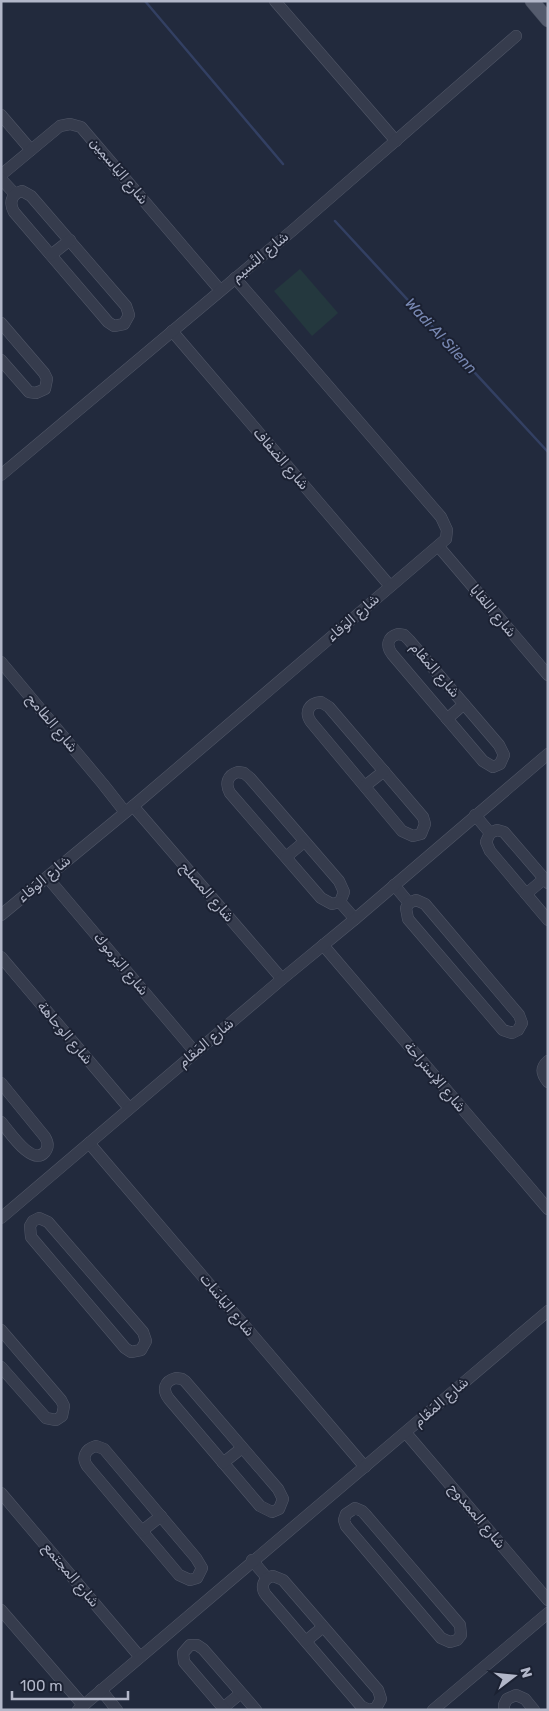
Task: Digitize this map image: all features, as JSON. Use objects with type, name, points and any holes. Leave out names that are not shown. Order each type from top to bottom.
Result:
[{"type":"main road","points":[[532,1],[548,20]]},
{"type":"street","points":[[275,1],[396,141]]},
{"type":"street","name":"شارع النَّسيم","points":[[1,475],[396,141],[516,36]]},
{"type":"street","points":[[1,115],[31,150]]},
{"type":"street","name":"شارع اليَاسمِين","points":[[15,194],[1,177],[60,126],[70,124],[81,127],[220,290]]},
{"type":"street","name":"شارع اليَاسمِين","points":[[22,191],[29,193],[70,240],[128,309],[129,316],[124,324],[117,326],[108,322],[14,212],[11,203],[15,194],[22,191]]},
{"type":"street","points":[[52,255],[70,240]]},
{"type":"street","points":[[235,278],[441,517],[446,526],[447,535],[439,547]]},
{"type":"street","points":[[1,323],[44,373],[47,379],[45,389],[39,393],[29,392],[1,360]]},
{"type":"street","name":"شارع الضفاف","points":[[172,331],[390,586]]},
{"type":"street","name":"شارع الوَفاء","points":[[1,915],[129,809],[390,586],[439,547]]},
{"type":"street","name":"شارع اللقايا","points":[[439,547],[548,675]]},
{"type":"street","name":"شارع المَقَام","points":[[401,634],[407,638],[464,704],[504,752],[504,758],[500,764],[493,767],[483,761],[447,719],[392,654],[388,645],[392,636],[401,634]]},
{"type":"street","name":"شارع الطامح","points":[[1,662],[104,784],[114,791],[129,809]]},
{"type":"street","points":[[318,702],[327,704],[423,817],[425,828],[421,834],[414,836],[406,834],[365,786],[309,720],[307,713],[312,704],[318,702]]},
{"type":"street","name":"شارع المَقَام","points":[[447,719],[464,704]]},
{"type":"street","name":"شارع المَقَام","points":[[1,1218],[547,755]]},
{"type":"street","name":"شارع المَقَام","points":[[500,764],[516,780]]},
{"type":"street","points":[[365,786],[384,771]]},
{"type":"street","points":[[238,772],[247,775],[341,885],[344,896],[340,902],[332,904],[321,898],[286,857],[230,793],[227,784],[232,775],[238,772]]},
{"type":"street","name":"شارع المصلح","points":[[129,809],[282,979]]},
{"type":"street","points":[[475,815],[490,833]]},
{"type":"street","points":[[526,894],[546,881],[504,832],[497,830],[490,833],[487,838],[488,848],[526,894],[548,920]]},
{"type":"street","points":[[421,834],[435,850]]},
{"type":"street","points":[[286,857],[304,842]]},
{"type":"street","name":"شارع اليَرموك","points":[[47,877],[195,1052]]},
{"type":"street","points":[[394,885],[410,903]]},
{"type":"street","points":[[416,900],[422,902],[463,949],[519,1015],[522,1023],[518,1030],[512,1033],[502,1030],[408,919],[406,911],[410,903],[416,900]]},
{"type":"street","points":[[340,902],[355,919]]},
{"type":"street","name":"شارع الإستراحة","points":[[323,945],[548,1209]]},
{"type":"street","points":[[446,963],[463,949]]},
{"type":"street","name":"شارع الوجاهة","points":[[1,957],[130,1108]]},
{"type":"street","points":[[548,1061],[542,1071],[544,1078],[548,1082]]},
{"type":"street","points":[[1,1122],[29,1153],[36,1156],[44,1153],[48,1147],[47,1140],[3,1090]]},
{"type":"street","name":"شارع اليَاسَات","points":[[89,1143],[365,1467]]},
{"type":"street","points":[[44,1153],[58,1169]]},
{"type":"street","points":[[18,1204],[33,1221]]},
{"type":"street","points":[[78,1274],[46,1220],[39,1218],[33,1221],[29,1229],[32,1237],[78,1274],[143,1332],[146,1342],[141,1350],[131,1352],[125,1348],[78,1274]]},
{"type":"street","name":"شارع المَقَام","points":[[80,1708],[293,1526],[341,1502],[365,1467],[548,1311]]},
{"type":"street","points":[[1,1367],[46,1418],[56,1420],[62,1416],[64,1406],[61,1400],[3,1334]]},
{"type":"street","points":[[179,1378],[185,1382],[242,1448],[282,1496],[283,1503],[279,1509],[272,1512],[260,1506],[223,1463],[166,1396],[165,1387],[170,1380],[179,1378]]},
{"type":"street","name":"شارع الممدوح","points":[[406,1432],[548,1600]]},
{"type":"street","points":[[99,1447],[104,1450],[201,1564],[201,1572],[197,1578],[190,1580],[182,1578],[142,1531],[86,1465],[85,1456],[90,1448],[99,1447]]},
{"type":"street","points":[[223,1463],[242,1448]]},
{"type":"street","name":"شارع المجتمع","points":[[1,1494],[140,1657]]},
{"type":"street","points":[[341,1502],[362,1511],[460,1624],[461,1635],[457,1640],[450,1642],[444,1640],[346,1526],[341,1502]]},
{"type":"street","points":[[279,1509],[293,1526]]},
{"type":"street","points":[[142,1531],[161,1516]]},
{"type":"street","points":[[385,1572],[402,1557]]},
{"type":"street","points":[[252,1560],[267,1578]]},
{"type":"street","points":[[273,1576],[280,1577],[323,1626],[378,1690],[381,1699],[378,1705],[370,1710],[363,1708],[264,1593],[263,1587],[267,1578],[273,1576]]},
{"type":"street","points":[[197,1578],[214,1593]]},
{"type":"street","points":[[1,1610],[80,1708]]},
{"type":"street","points":[[433,1710],[548,1613]]},
{"type":"street","points":[[306,1642],[323,1626]]},
{"type":"street","points":[[172,1630],[187,1647]]},
{"type":"street","points":[[241,1693],[224,1709],[184,1662],[183,1653],[187,1647],[193,1644],[200,1646],[256,1710]]},
{"type":"street","points":[[101,1690],[117,1710]]},
{"type":"street","points":[[504,1710],[507,1699],[516,1695],[525,1699],[534,1710]]},
{"type":"shaded area","points":[[300,269],[338,313],[312,336],[274,291]]},
{"type":"waterway","name":"Wadi Al Silenn","points":[[145,1],[283,164]]},
{"type":"waterway","name":"Wadi Al Silenn","points":[[335,221],[548,452]]}]
